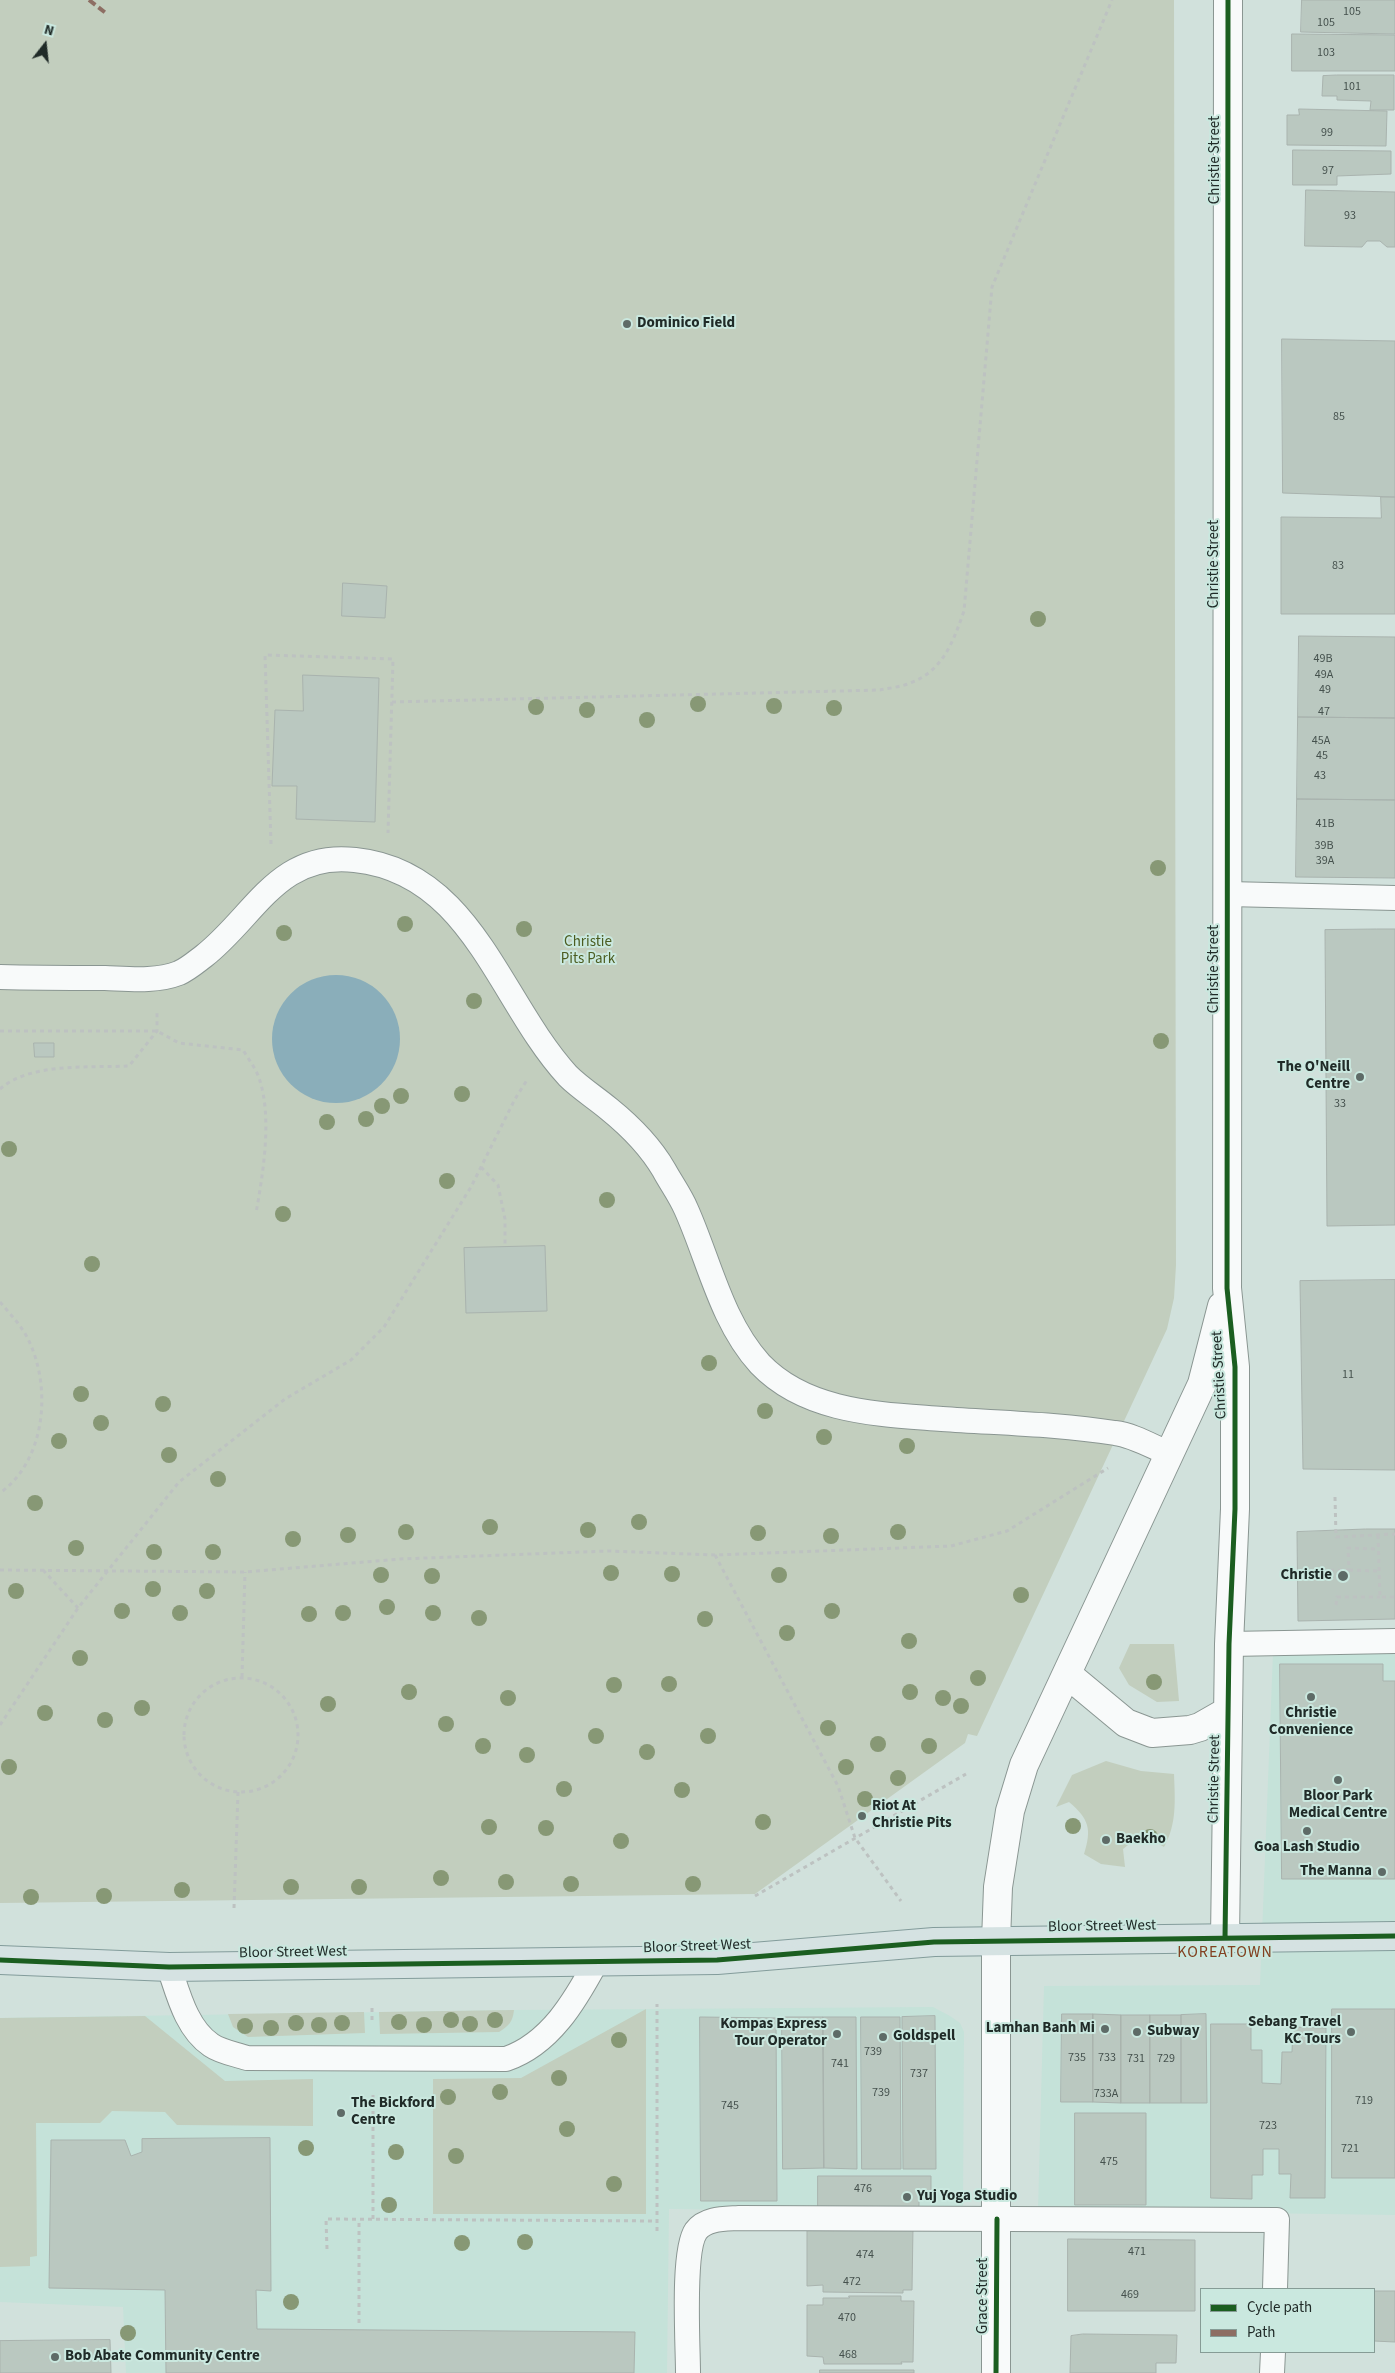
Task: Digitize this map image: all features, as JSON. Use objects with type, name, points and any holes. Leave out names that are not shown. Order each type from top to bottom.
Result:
[{"type":"main road","name":"Bloor Street West","points":[[0,1960],[169,1967],[717,1960],[934,1942],[1395,1936]]},
{"type":"street","name":"Christie Street","points":[[1225,1938],[1229,1644],[1235,1509],[1235,1367],[1227,1288],[1228,0]]},
{"type":"street","name":"Christie Street","points":[[996,1941],[998,1887],[1010,1811],[1024,1765],[1202,1384],[1227,1288]]},
{"type":"street","points":[[1068,1674],[1126,1723],[1152,1733],[1195,1729],[1228,1711]]},
{"type":"street","name":"Grace Street","points":[[996,1941],[996,2373]]},
{"type":"lane","points":[[0,978],[157,979],[183,972],[216,947],[273,885],[295,870],[327,859],[356,860],[387,866],[422,882],[444,900],[465,924],[546,1050],[571,1079],[640,1136],[660,1164],[685,1207],[727,1314],[751,1352],[779,1381],[813,1399],[875,1414],[1119,1433],[1170,1454]]},
{"type":"lane","points":[[1228,894],[1395,898]]},
{"type":"lane","points":[[1229,1644],[1395,1641]]},
{"type":"lane","points":[[169,1967],[184,2010],[201,2036],[211,2045],[247,2058],[506,2059],[531,2048],[548,2031],[572,2004],[596,1962]]},
{"type":"lane","points":[[688,2373],[689,2253],[696,2230],[712,2220],[739,2218],[1277,2220],[1275,2288]]},
{"type":"lane","points":[[1272,2373],[1273,2353]]},
{"type":"path","points":[[392,702],[880,690],[911,683],[935,667],[950,649],[964,611],[992,287],[1112,0]]},
{"type":"path","points":[[273,885],[265,654],[392,659],[387,866]]},
{"type":"path","points":[[0,1089],[17,1077],[34,1072],[129,1066],[157,1031],[157,979]]},
{"type":"path","points":[[0,1031],[157,1031],[179,1043],[243,1050],[260,1080],[265,1134],[262,1180],[256,1213]]},
{"type":"path","points":[[0,1725],[78,1608],[179,1482],[285,1399],[351,1360],[384,1327],[412,1285],[481,1167],[514,1099],[546,1050]]},
{"type":"path","points":[[481,1167],[498,1185],[505,1219],[505,1247]]},
{"type":"path","points":[[0,1302],[28,1338],[37,1361],[41,1384],[39,1426],[31,1455],[16,1479],[0,1494]]},
{"type":"path","points":[[0,1570],[245,1572],[400,1559],[608,1551],[715,1555],[951,1546],[1007,1531],[1084,1480],[1115,1464]]},
{"type":"path","points":[[1336,1497],[1336,1537],[1395,1534]]},
{"type":"path","points":[[1378,1535],[1380,1597]]},
{"type":"path","points":[[1349,1570],[1348,1548],[1378,1549]]},
{"type":"path","points":[[715,1555],[838,1786],[856,1838],[901,1902]]},
{"type":"path","points":[[43,1570],[78,1608]]},
{"type":"path","points":[[1298,1571],[1379,1571]]},
{"type":"path","points":[[242,1677],[245,1572]]},
{"type":"path","points":[[1336,1605],[1337,1597],[1395,1597]]},
{"type":"path","points":[[242,1677],[260,1680],[276,1689],[288,1702],[296,1718],[298,1736],[295,1755],[286,1770],[273,1782],[256,1790],[238,1792],[219,1787],[202,1776],[191,1761],[185,1742],[185,1723],[193,1705],[206,1690],[222,1681],[242,1677]]},
{"type":"path","points":[[755,1896],[966,1774]]},
{"type":"path","points":[[234,1908],[238,1792]]},
{"type":"path","points":[[657,2004],[657,2235]]},
{"type":"path","points":[[373,2084],[373,2219]]},
{"type":"path","points":[[327,2248],[326,2219],[657,2221]]},
{"type":"path","points":[[359,2219],[359,2324]]},
{"type":"shaded area","points":[[1395,1650],[1395,2215],[1038,2210],[1044,1986],[1260,1985],[1273,1653]]},
{"type":"shaded area","name":"The Bickford Centre","points":[[933,2007],[960,2023],[964,2032],[963,2213],[669,2209],[667,2373],[126,2373],[123,2307],[0,2302],[0,2018],[514,2010]]},
{"type":"green space","name":"Christie Pits Park","points":[[0,0],[1174,0],[1176,1265],[1174,1298],[1167,1329],[977,1736],[968,1734],[965,1743],[755,1894],[0,1903]]},
{"type":"green space","points":[[1130,1644],[1174,1644],[1179,1701],[1157,1702],[1129,1685],[1119,1668]]},
{"type":"green space","points":[[1106,1761],[1141,1771],[1174,1774],[1175,1802],[1173,1821],[1164,1847],[1142,1834],[1123,1849],[1125,1867],[1101,1864],[1084,1854],[1088,1838],[1085,1819],[1069,1802],[1056,1807],[1072,1775]]},
{"type":"green space","points":[[646,2009],[646,2214],[433,2214],[433,2079],[521,2078]]},
{"type":"green space","points":[[514,2010],[510,2023],[499,2032],[380,2034],[379,2012]]},
{"type":"green space","points":[[364,2012],[365,2033],[248,2037],[233,2027],[228,2014]]},
{"type":"green space","points":[[145,2016],[225,2081],[313,2079],[313,2126],[177,2125],[165,2112],[112,2111],[100,2123],[36,2123],[37,2256],[30,2257],[30,2266],[0,2267],[0,2018]]},
{"type":"water","points":[[336,975],[349,976],[361,980],[372,985],[382,993],[390,1003],[395,1014],[399,1026],[399,1052],[395,1064],[390,1075],[382,1085],[372,1093],[361,1098],[349,1102],[336,1103],[323,1102],[311,1098],[300,1093],[290,1085],[282,1075],[277,1064],[273,1052],[272,1039],[273,1026],[277,1014],[282,1003],[290,993],[300,985],[311,980],[323,976]]},
{"type":"building","points":[[1302,0],[1395,0],[1395,34],[1301,32]]},
{"type":"building","points":[[1292,34],[1395,35],[1395,71],[1292,71]]},
{"type":"building","points":[[1394,75],[1394,110],[1370,110],[1371,101],[1337,100],[1337,96],[1322,96],[1323,76]]},
{"type":"building","points":[[1299,109],[1387,111],[1386,146],[1287,145],[1287,115],[1299,115]]},
{"type":"building","points":[[1293,150],[1391,151],[1391,174],[1337,176],[1337,185],[1293,185]]},
{"type":"building","points":[[1306,190],[1395,192],[1395,247],[1387,247],[1380,241],[1367,241],[1362,247],[1305,246]]},
{"type":"building","points":[[1282,339],[1395,341],[1395,497],[1283,493]]},
{"type":"building","points":[[1381,497],[1395,497],[1395,614],[1281,614],[1281,517],[1381,518]]},
{"type":"building","points":[[343,583],[387,586],[385,618],[342,616]]},
{"type":"building","points":[[1299,636],[1395,637],[1395,718],[1298,717]]},
{"type":"building","points":[[303,675],[379,678],[375,822],[296,819],[297,786],[272,786],[275,710],[303,711]]},
{"type":"building","points":[[1298,717],[1395,718],[1395,800],[1297,799]]},
{"type":"building","points":[[1297,799],[1395,800],[1395,878],[1296,877]]},
{"type":"building","name":"The O'Neill Centre","points":[[1395,929],[1395,1225],[1327,1226],[1325,930]]},
{"type":"building","points":[[34,1043],[54,1043],[54,1057],[35,1057]]},
{"type":"building","points":[[545,1246],[547,1311],[466,1313],[464,1248]]},
{"type":"building","points":[[1395,1280],[1395,1470],[1303,1469],[1300,1281]]},
{"type":"building","name":"Christie","points":[[1395,1529],[1395,1619],[1298,1621],[1297,1532]]},
{"type":"building","name":"Bloor Park Medical Centre","points":[[1280,1664],[1383,1664],[1383,1681],[1395,1681],[1395,1879],[1282,1879]]},
{"type":"building","points":[[1332,2009],[1395,2009],[1395,2178],[1332,2178]]},
{"type":"building","points":[[1062,2014],[1093,2014],[1093,2102],[1061,2102]]},
{"type":"building","points":[[1093,2014],[1121,2015],[1121,2103],[1093,2102]]},
{"type":"building","points":[[1206,2014],[1207,2103],[1181,2103],[1181,2015]]},
{"type":"building","points":[[1121,2015],[1150,2015],[1150,2103],[1121,2103]]},
{"type":"building","points":[[1150,2015],[1181,2015],[1181,2103],[1150,2103]]},
{"type":"building","points":[[935,2016],[936,2169],[903,2169],[902,2017]]},
{"type":"building","points":[[700,2017],[776,2018],[777,2201],[701,2201]]},
{"type":"building","points":[[782,2017],[823,2017],[824,2168],[783,2169]]},
{"type":"building","points":[[823,2017],[856,2017],[857,2169],[824,2168]]},
{"type":"building","points":[[861,2017],[900,2017],[901,2169],[862,2169]]},
{"type":"building","points":[[1211,2024],[1251,2024],[1251,2050],[1262,2050],[1262,2083],[1281,2084],[1282,2052],[1292,2052],[1293,2027],[1326,2028],[1325,2198],[1290,2198],[1291,2174],[1279,2174],[1279,2149],[1263,2149],[1263,2175],[1252,2175],[1252,2199],[1211,2198]]},
{"type":"building","points":[[1075,2113],[1146,2113],[1146,2205],[1075,2205]]},
{"type":"building","points":[[270,2138],[271,2291],[256,2290],[257,2329],[635,2332],[634,2373],[166,2373],[165,2290],[49,2288],[51,2140],[125,2140],[131,2156],[142,2152],[142,2139]]},
{"type":"building","points":[[818,2176],[931,2176],[931,2193],[919,2193],[919,2208],[818,2209]]},
{"type":"building","points":[[913,2227],[912,2290],[903,2290],[903,2293],[823,2292],[823,2285],[807,2286],[807,2228]]},
{"type":"building","points":[[1068,2239],[1195,2240],[1195,2311],[1068,2311]]},
{"type":"building","points":[[1375,2291],[1395,2291],[1395,2342],[1375,2341]]},
{"type":"building","points":[[849,2296],[901,2296],[901,2301],[914,2301],[913,2362],[901,2362],[902,2364],[824,2364],[823,2357],[807,2356],[807,2305],[823,2305],[823,2298],[849,2298]]},
{"type":"building","points":[[1083,2334],[1177,2335],[1176,2363],[1156,2363],[1156,2373],[1070,2373],[1071,2336]]},
{"type":"building","name":"Bob Abate Community Centre","points":[[110,2340],[111,2373],[0,2373],[0,2341]]},
{"type":"building","points":[[820,2370],[914,2370],[914,2373],[820,2373]]},
{"type":"marked path","points":[[89,0],[107,14]]},
{"type":"cycle path","points":[[1225,1938],[1229,1644],[1235,1509],[1235,1367],[1227,1288],[1228,0]]},
{"type":"cycle path","points":[[0,1960],[169,1967],[717,1960],[934,1942],[1395,1936]]},
{"type":"cycle path","points":[[996,2373],[997,2219]]},
{"type":"place","name":"Dominico Field","points":[[627,324]]},
{"type":"place","name":"The O'Neill Centre","points":[[1360,1077]]},
{"type":"place","name":"Christie","points":[[1343,1576]]},
{"type":"place","name":"Christie Convenience","points":[[1311,1697]]},
{"type":"place","name":"Bloor Park Medical Centre","points":[[1338,1780]]},
{"type":"place","name":"Riot At Christie Pits","points":[[862,1816]]},
{"type":"place","name":"Goa Lash Studio","points":[[1307,1831]]},
{"type":"place","name":"Baekho","points":[[1106,1840]]},
{"type":"place","name":"The Manna","points":[[1382,1872]]},
{"type":"place","name":"Lamhan Banh Mi","points":[[1105,2029]]},
{"type":"place","name":"Subway","points":[[1137,2032]]},
{"type":"place","name":"Sebang Travel KC Tours","points":[[1351,2032]]},
{"type":"place","name":"Kompas Express Tour Operator","points":[[837,2034]]},
{"type":"place","name":"Goldspell","points":[[883,2037]]},
{"type":"place","name":"The Bickford Centre","points":[[341,2113]]},
{"type":"place","name":"Yuj Yoga Studio","points":[[907,2197]]},
{"type":"place","name":"Bob Abate Community Centre","points":[[55,2357]]},
{"type":"district","name":"KOREATOWN","points":[[1225,1953]]}]
